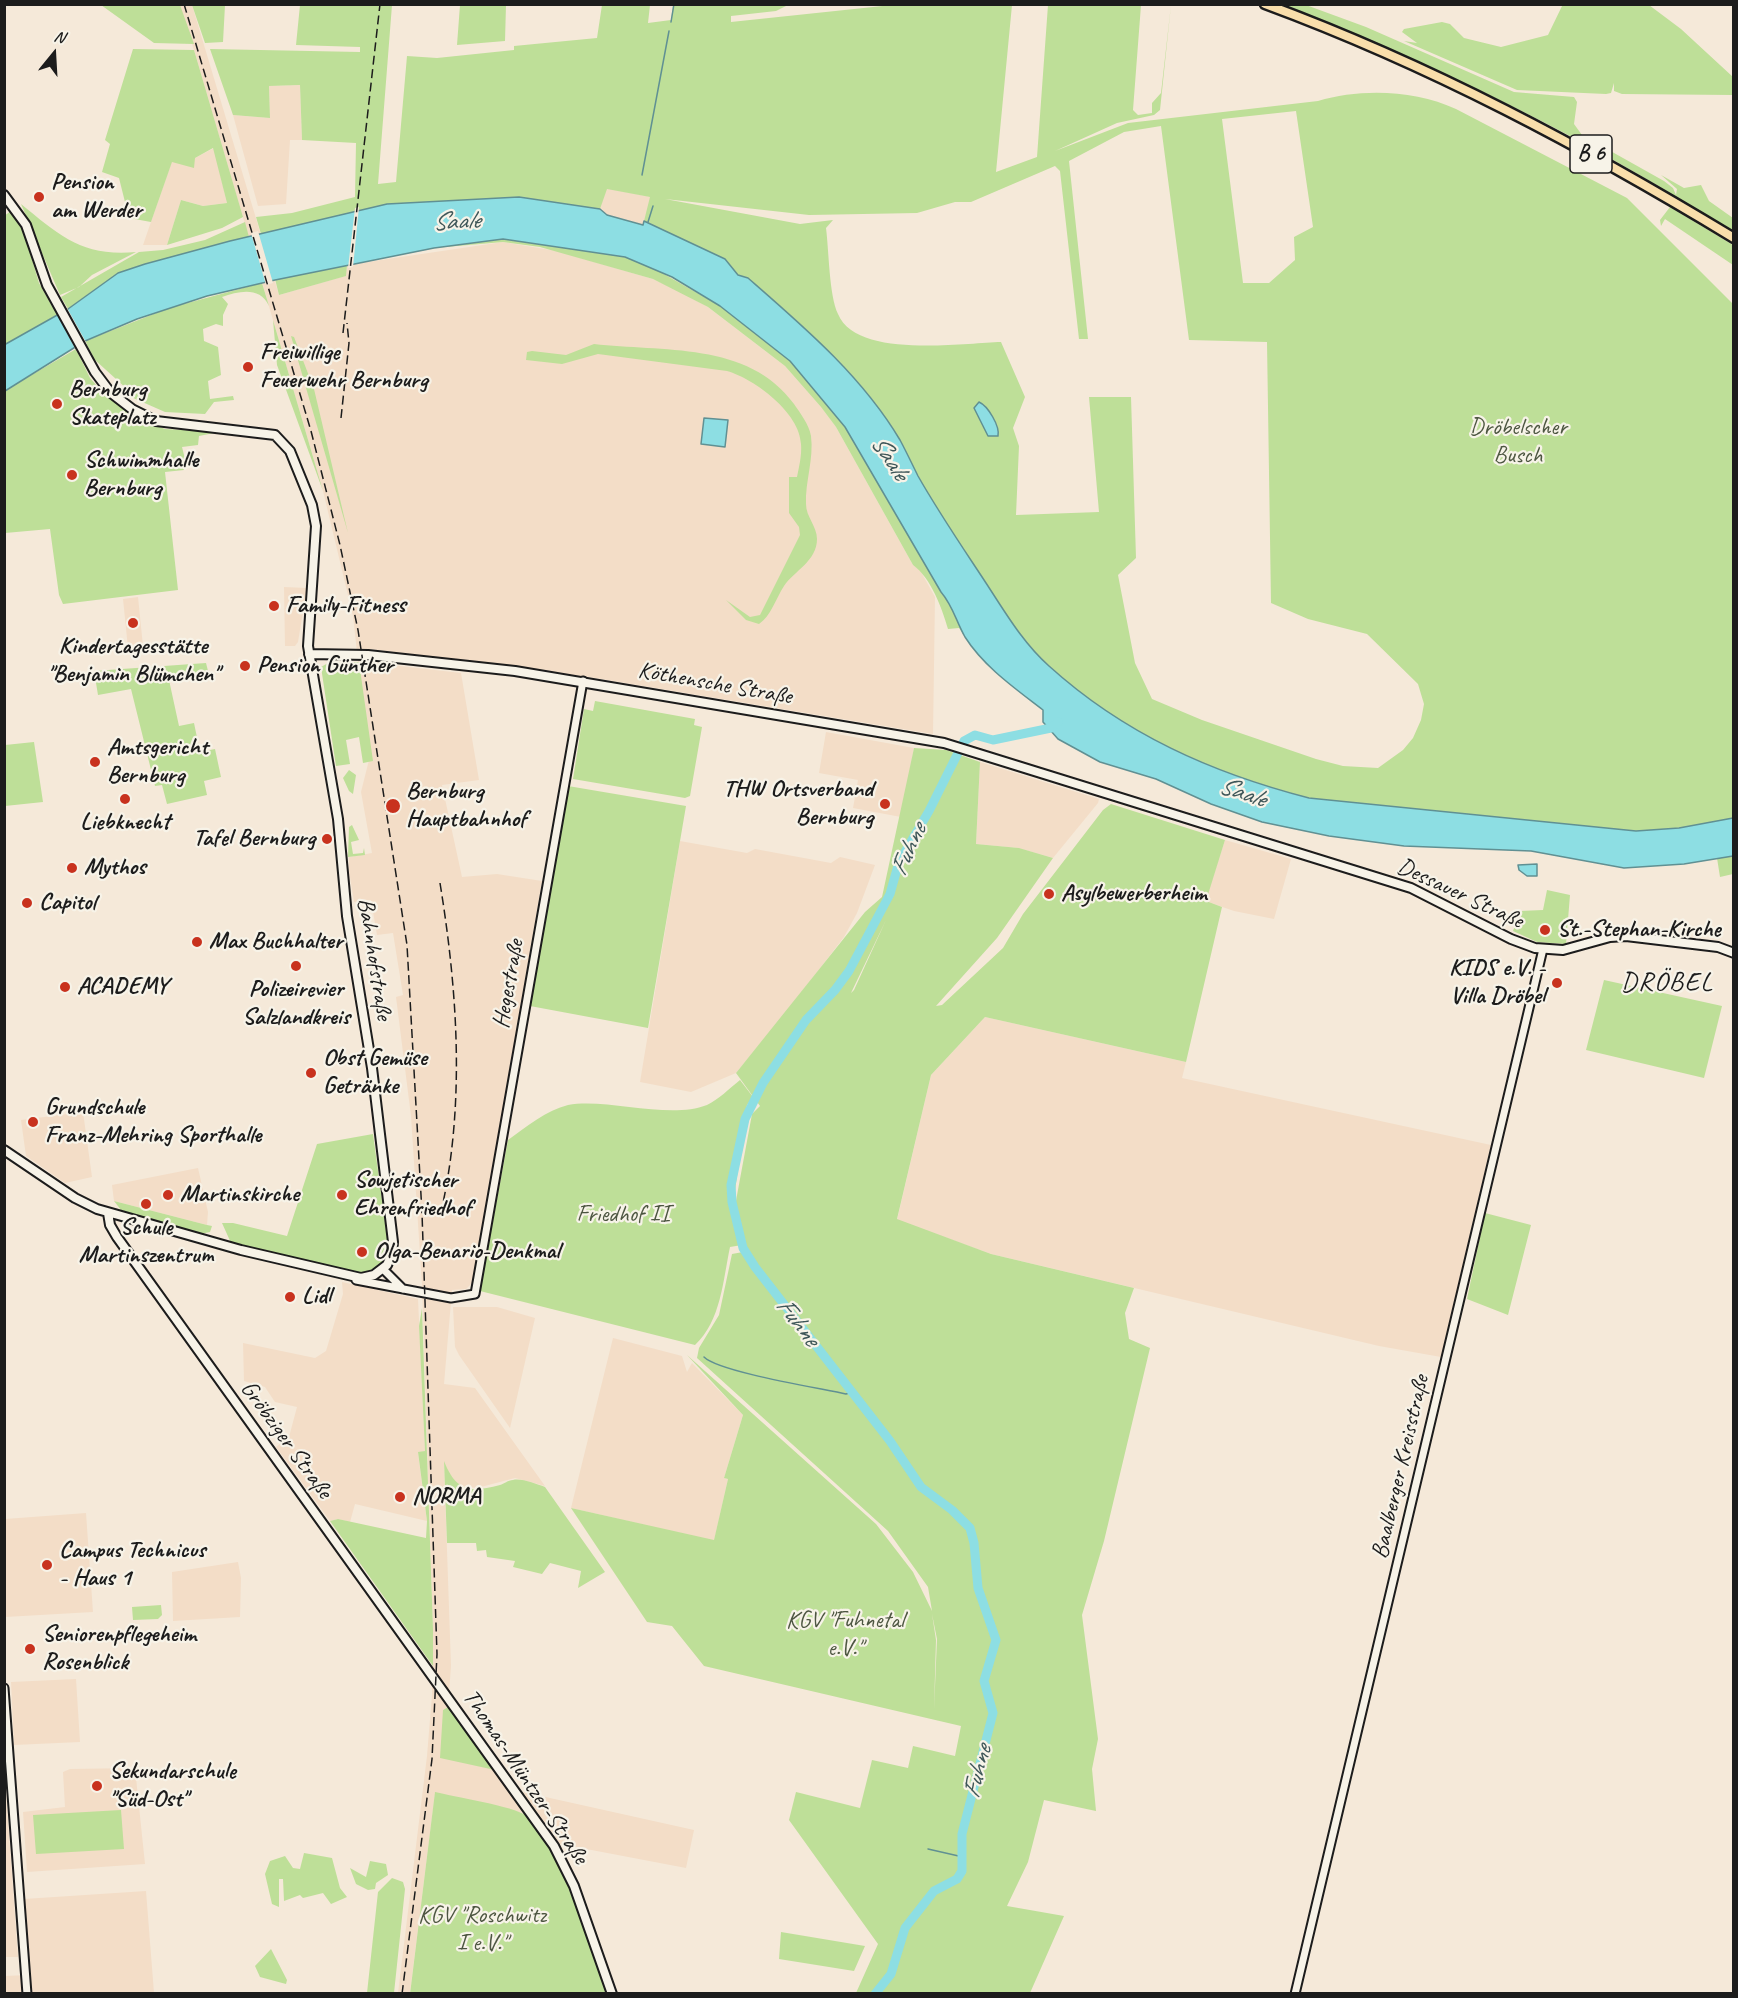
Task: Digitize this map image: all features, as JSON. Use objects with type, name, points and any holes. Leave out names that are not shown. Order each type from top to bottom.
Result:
[{"type":"main road","name":"B 6","points":[[1265,4],[1376,49],[1497,104],[1684,207],[1734,238]]},
{"type":"main road","name":"Bahnhofstraße","points":[[4,195],[28,230],[44,279],[89,363],[116,397],[148,418],[177,425],[266,432],[275,435],[288,446],[316,521],[308,638],[309,654],[338,819],[346,916],[372,1068],[393,1247],[389,1261],[383,1269]]},
{"type":"main road","name":"Köthensche Straße","points":[[309,654],[371,655],[507,670],[583,681],[951,745],[1107,794]]},
{"type":"main road","name":"Dessauer Straße","points":[[1107,794],[1411,888],[1511,939],[1543,950],[1563,950],[1610,937],[1626,936],[1718,947],[1734,953]]},
{"type":"main road","points":[[4,1150],[80,1201],[108,1213],[232,1248],[361,1278],[383,1269]]},
{"type":"main road","name":"Gröbziger Straße","points":[[108,1213],[110,1225],[117,1237],[440,1686]]},
{"type":"main road","name":"Thomas-Müntzer-Straße","points":[[440,1686],[561,1858],[574,1886],[612,1994]]},
{"type":"street","name":"Hegestraße","points":[[405,1290],[451,1298],[476,1294],[583,681]]},
{"type":"street","name":"Baalberger Kreisstraße","points":[[1295,1994],[1543,950]]},
{"type":"street","points":[[323,1269],[324,1272],[405,1290]]},
{"type":"street","points":[[383,1269],[395,1284],[405,1290]]},
{"type":"street","points":[[4,1688],[27,1994]]},
{"type":"shaded area","points":[[179,5],[192,5],[279,295],[345,276],[347,265],[503,242],[557,251],[653,279],[677,290],[708,307],[785,366],[821,407],[836,427],[913,565],[920,570],[935,597],[933,734],[589,677],[370,649],[374,663],[461,673],[479,780],[442,785],[462,877],[497,874],[542,881],[473,1282],[466,1289],[452,1290],[444,1384],[475,1388],[545,1486],[515,1478],[477,1488],[459,1486],[452,1481],[444,1463],[451,1666],[448,1707],[443,1710],[495,1770],[523,1813],[435,1793],[410,1993],[398,1993],[427,1756],[432,1695],[433,1629],[422,1285],[411,1116],[396,997],[403,995],[393,933],[377,935],[371,900],[354,902],[349,871],[349,857],[372,853],[361,792],[369,760],[353,616],[323,491]]},
{"type":"shaded area","points":[[300,85],[302,140],[290,140],[286,204],[258,206],[233,115],[270,118],[269,86]]},
{"type":"shaded area","points":[[214,148],[227,203],[203,206],[181,200],[167,245],[143,245],[172,161],[195,158]]},
{"type":"shaded area","points":[[606,188],[651,197],[643,226],[607,215],[600,209]]},
{"type":"shaded area","points":[[284,587],[307,588],[298,642],[295,646],[285,646]]},
{"type":"shaded area","name":"Kindertagesstätte \"Benjamin Blümchen\"","points":[[138,597],[143,646],[128,648],[123,599]]},
{"type":"shaded area","points":[[826,732],[914,748],[901,817],[853,808],[858,780],[819,773]]},
{"type":"shaded area","points":[[980,762],[1099,799],[1098,803],[1053,858],[1018,848],[976,844]]},
{"type":"shaded area","points":[[1225,840],[1291,859],[1274,919],[1234,911],[1205,901]]},
{"type":"shaded area","points":[[680,841],[747,853],[755,849],[831,863],[840,857],[875,865],[857,913],[844,937],[782,1018],[736,1073],[691,1092],[640,1082]]},
{"type":"shaded area","points":[[985,1017],[1186,1062],[1182,1078],[1491,1145],[1441,1357],[1379,1346],[991,1254],[897,1220],[931,1075]]},
{"type":"shaded area","points":[[83,1112],[92,1177],[65,1183],[26,1156],[21,1120]]},
{"type":"shaded area","points":[[198,1168],[208,1212],[207,1225],[114,1201],[112,1185]]},
{"type":"shaded area","points":[[342,1282],[418,1299],[425,1451],[418,1453],[427,1521],[355,1504],[350,1522],[338,1519],[330,1521],[276,1447],[289,1437],[297,1407],[275,1402],[265,1387],[244,1381],[243,1343],[315,1358],[326,1351],[343,1294]]},
{"type":"shaded area","points":[[453,1307],[497,1307],[535,1318],[510,1428],[455,1347]]},
{"type":"shaded area","points":[[613,1338],[682,1356],[687,1372],[692,1363],[743,1415],[724,1478],[728,1479],[714,1541],[571,1508]]},
{"type":"shaded area","name":"Campus Technicus - Haus 1","points":[[86,1513],[93,1612],[5,1617],[5,1519]]},
{"type":"shaded area","points":[[238,1562],[241,1578],[240,1617],[173,1621],[172,1572]]},
{"type":"shaded area","points":[[76,1679],[80,1742],[14,1745],[11,1682]]},
{"type":"shaded area","points":[[4,1767],[18,1957],[5,1957]]},
{"type":"shaded area","points":[[135,1768],[145,1864],[27,1872],[23,1812],[65,1807],[63,1772],[70,1769]]},
{"type":"shaded area","points":[[523,1792],[694,1830],[686,1868],[560,1844]]},
{"type":"shaded area","points":[[146,1891],[154,1993],[5,1993],[4,1976],[29,1975],[24,1899]]},
{"type":"green space","points":[[1563,4],[1649,5],[1681,29],[1733,77],[1733,95],[1622,94],[1614,91],[1614,83],[1611,93],[1606,94],[1517,90],[1404,41],[1417,43],[1402,32],[1404,29],[1442,22],[1450,24],[1464,38],[1501,47],[1548,35]]},
{"type":"green space","points":[[101,5],[180,5],[194,44],[154,43]]},
{"type":"green space","points":[[192,5],[225,5],[223,42],[205,43]]},
{"type":"green space","name":"Dröbelscher Busch","points":[[300,5],[392,5],[378,184],[396,182],[407,56],[437,58],[514,50],[514,46],[597,38],[602,5],[650,5],[648,23],[671,20],[673,5],[788,5],[776,11],[731,16],[731,22],[892,5],[1012,5],[996,172],[1037,157],[1048,5],[1141,5],[1133,110],[1138,115],[1152,113],[1152,103],[1161,93],[1171,5],[1160,110],[1154,115],[1117,123],[1055,151],[1128,123],[1318,101],[1352,94],[1388,93],[1423,98],[1456,109],[1627,198],[1733,304],[1733,818],[1679,828],[1636,831],[1309,798],[1273,788],[1204,763],[1139,731],[1078,690],[1049,666],[1023,637],[934,503],[885,417],[850,373],[811,333],[748,278],[738,275],[725,259],[644,221],[650,197],[607,189],[600,209],[519,197],[387,204],[261,234],[256,217],[292,213],[355,197],[356,143],[302,140],[300,85],[269,86],[270,118],[233,115],[210,49],[360,52],[360,47],[296,45]],"holes":[[[1296,111],[1313,227],[1294,237],[1295,260],[1269,283],[1243,283],[1222,119]],[[1161,126],[1189,340],[1267,342],[1271,603],[1308,619],[1367,634],[1418,684],[1424,704],[1421,720],[1413,738],[1403,750],[1378,768],[1343,766],[1316,759],[1202,720],[1152,699],[1135,663],[1118,575],[1136,558],[1131,397],[1089,397],[1099,512],[1016,515],[1019,446],[1013,428],[1025,397],[1001,342],[912,345],[866,338],[849,328],[835,306],[826,228],[833,220],[800,224],[665,199],[809,215],[917,213],[955,202],[971,202],[1055,166],[1060,171],[1079,339],[1088,339],[1069,161],[1124,132]]]},
{"type":"green space","points":[[460,5],[506,5],[505,41],[457,45]]},
{"type":"green space","points":[[1278,5],[1306,5],[1366,27],[1514,92],[1574,97],[1577,102],[1574,124],[1582,135],[1664,181],[1673,188],[1676,195],[1677,189],[1661,175],[1684,188],[1701,185],[1709,201],[1733,218],[1733,233],[1624,166],[1512,106],[1396,53]]},
{"type":"green space","points":[[133,49],[194,50],[243,217],[222,228],[167,245],[181,200],[203,206],[227,203],[213,148],[195,158],[194,168],[172,162],[151,222],[129,218],[119,178],[102,172],[110,144],[105,140]]},
{"type":"green space","points":[[21,204],[48,226],[73,242],[101,251],[136,252],[92,275],[79,287],[60,295]]},
{"type":"green space","points":[[1670,207],[1733,245],[1733,265],[1665,219],[1661,226],[1660,220]]},
{"type":"green space","points":[[11,211],[23,229],[39,283],[57,315],[5,345],[4,216]]},
{"type":"green space","points":[[245,222],[249,237],[118,273],[68,309],[61,297],[139,252],[163,250],[205,240]]},
{"type":"green space","points":[[503,239],[625,257],[657,270],[720,306],[790,361],[845,427],[941,592],[951,603],[966,638],[959,628],[948,629],[930,585],[913,565],[836,427],[785,366],[708,307],[653,279],[540,247],[503,242],[434,248]]},
{"type":"green space","points":[[347,265],[346,276],[279,295],[272,267]]},
{"type":"green space","points":[[262,283],[269,306],[260,295],[255,293],[242,292],[222,297],[228,304],[223,315],[223,326],[216,324],[203,329],[204,341],[218,347],[221,375],[208,381],[210,399],[233,396],[234,400],[214,402],[205,414],[165,412],[131,397],[127,389],[95,360],[85,341],[169,308]]},
{"type":"green space","points":[[273,320],[323,491],[277,365]]},
{"type":"green space","points":[[291,336],[294,337],[314,389],[348,533]]},
{"type":"green space","points":[[594,344],[702,353],[729,359],[753,369],[775,384],[794,404],[804,419],[810,432],[812,445],[806,504],[817,534],[816,547],[809,560],[784,586],[770,612],[759,624],[746,620],[726,600],[750,617],[760,615],[800,535],[799,527],[789,513],[789,477],[797,477],[801,452],[799,432],[793,421],[785,409],[762,389],[727,371],[598,354],[562,364],[526,360],[527,352],[566,355]]},
{"type":"green space","points":[[76,349],[90,378],[107,397],[137,418],[165,429],[219,432],[199,436],[198,445],[182,447],[186,463],[183,464],[184,470],[165,472],[178,590],[63,604],[59,595],[50,529],[5,533],[4,391]]},
{"type":"green space","points":[[359,662],[373,761],[363,763],[359,737],[346,740],[350,764],[336,766],[321,667],[328,663]]},
{"type":"green space","points":[[206,663],[208,671],[169,680],[179,726],[194,723],[200,752],[215,749],[221,777],[204,781],[207,795],[167,804],[162,785],[155,786],[131,689],[98,695],[94,671]]},
{"type":"green space","points":[[595,701],[695,719],[694,725],[702,727],[690,796],[685,798],[573,779],[584,709],[593,711]]},
{"type":"green space","points":[[34,742],[43,802],[5,806],[5,745]]},
{"type":"green space","points":[[914,748],[946,750],[980,762],[976,844],[1019,848],[1053,858],[997,938],[936,1006],[942,1005],[1003,948],[1023,914],[1103,810],[1111,804],[1225,840],[1206,901],[1222,907],[1186,1062],[985,1017],[931,1075],[897,1219],[991,1254],[1134,1288],[1125,1313],[1129,1339],[1150,1348],[1104,1541],[1082,1615],[1098,1739],[1092,1769],[1096,1811],[1044,1800],[1028,1862],[1007,1906],[1064,1916],[1030,1993],[856,1993],[878,1944],[789,1820],[796,1792],[860,1808],[872,1760],[908,1768],[913,1746],[955,1756],[961,1726],[704,1666],[672,1626],[647,1622],[571,1508],[714,1540],[728,1479],[724,1478],[743,1415],[687,1355],[876,1524],[913,1572],[932,1611],[928,1587],[888,1531],[697,1358],[699,1348],[719,1315],[732,1254],[743,1252],[742,1245],[730,1247],[716,1312],[704,1335],[695,1345],[480,1291],[508,1140],[560,1107],[601,1104],[657,1110],[692,1109],[711,1103],[740,1080],[753,1097],[747,1105],[733,1205],[737,1220],[735,1206],[752,1114],[760,1106],[736,1073],[865,912],[882,897]],"holes":[[[886,920],[854,990],[851,993]],[[752,1265],[753,1265],[877,1428]],[[932,1614],[937,1639],[934,1710],[936,1640]]]},
{"type":"green space","points":[[349,770],[356,775],[353,794],[349,791],[343,778]]},
{"type":"green space","points":[[568,786],[686,806],[648,1028],[530,1006]]},
{"type":"green space","points":[[352,825],[359,840],[351,842],[353,854],[363,853],[364,848],[365,855],[348,857],[349,827]]},
{"type":"green space","points":[[1733,856],[1733,874],[1720,877],[1717,858]]},
{"type":"green space","points":[[1547,890],[1570,895],[1566,944],[1537,942],[1513,931],[1520,911],[1543,910]]},
{"type":"green space","points":[[1604,980],[1722,1006],[1704,1078],[1586,1050]]},
{"type":"green space","points":[[373,1134],[388,1245],[386,1257],[380,1265],[359,1273],[231,1243],[222,1223],[233,1223],[287,1236],[317,1144]]},
{"type":"green space","points":[[114,1201],[212,1226],[210,1232],[200,1234],[121,1210]]},
{"type":"green space","points":[[1485,1213],[1531,1225],[1508,1315],[1467,1299]]},
{"type":"green space","points":[[422,1308],[433,1666],[330,1521],[338,1519],[426,1538],[427,1521],[418,1452],[425,1451],[419,1326]]},
{"type":"green space","points":[[444,1461],[453,1479],[472,1489],[517,1480],[545,1487],[605,1572],[578,1588],[581,1571],[550,1563],[542,1574],[513,1567],[515,1561],[487,1557],[486,1550],[477,1551],[476,1543],[447,1543]]},
{"type":"green space","points":[[161,1605],[162,1615],[158,1619],[133,1620],[132,1607]]},
{"type":"green space","points":[[448,1707],[495,1770],[440,1758],[443,1710]]},
{"type":"green space","name":"KGV \"Roschwitz I e.V.\"","points":[[435,1792],[519,1812],[525,1815],[540,1831],[553,1851],[575,1898],[607,1993],[410,1994]]},
{"type":"green space","points":[[121,1810],[124,1849],[36,1854],[33,1815]]},
{"type":"green space","points":[[304,1853],[332,1858],[340,1888],[347,1897],[331,1904],[323,1893],[303,1898],[300,1895],[284,1901],[283,1879],[279,1879],[279,1907],[272,1904],[265,1874],[270,1861],[285,1856],[293,1868],[300,1869]]},
{"type":"green space","points":[[370,1861],[386,1864],[388,1875],[376,1883],[375,1889],[368,1890],[356,1884],[350,1868],[366,1877]]},
{"type":"green space","points":[[392,1878],[403,1882],[405,1889],[394,1993],[367,1993],[378,1892]]},
{"type":"green space","points":[[781,1932],[865,1946],[854,1971],[779,1959]]},
{"type":"green space","points":[[271,1949],[287,1980],[286,1984],[260,1977],[255,1966]]},
{"type":"water","name":"Saale","points":[[519,197],[600,209],[607,215],[643,225],[644,221],[725,259],[738,275],[748,278],[830,353],[868,394],[900,440],[918,476],[951,530],[1007,616],[1031,647],[1049,666],[1078,690],[1139,731],[1204,763],[1273,788],[1309,798],[1636,831],[1679,828],[1733,818],[1733,856],[1684,864],[1624,868],[1531,851],[1404,846],[1329,836],[1262,822],[1211,804],[1156,779],[1100,762],[1058,739],[1043,722],[1043,710],[1001,677],[973,648],[845,427],[790,361],[720,306],[672,277],[625,257],[503,239],[434,248],[275,280],[207,296],[137,319],[85,341],[5,391],[4,345],[68,309],[118,273],[230,241],[387,204]]},
{"type":"water","points":[[979,402],[993,417],[998,436],[988,436],[974,408]]},
{"type":"water","points":[[704,418],[728,420],[725,447],[701,444]]},
{"type":"water","points":[[1537,864],[1537,876],[1527,876],[1519,870],[1518,865]]},
{"type":"pier","points":[[359,207],[353,267],[348,268],[355,208]]},
{"type":"pier","points":[[258,231],[273,283],[266,285],[251,233]]},
{"type":"pier","points":[[66,306],[87,344],[77,352],[56,312]]},
{"type":"waterway","points":[[671,22],[674,4]]},
{"type":"waterway","points":[[642,175],[669,31]]},
{"type":"waterway","points":[[648,222],[653,206]]},
{"type":"waterway","name":"Fuhne","points":[[875,1994],[891,1974],[905,1928],[934,1891],[957,1879],[962,1871],[962,1834],[993,1713],[984,1681],[996,1640],[978,1588],[974,1543],[970,1528],[952,1510],[921,1487],[890,1441],[755,1267],[743,1248],[732,1202],[731,1185],[745,1119],[763,1083],[806,1020],[835,990],[849,971],[890,894],[899,862],[929,811],[964,741],[975,735],[993,740],[1051,728],[1058,722]]},
{"type":"waterway","points":[[704,1357],[713,1363],[748,1374],[846,1394],[852,1392]]},
{"type":"waterway","points":[[928,1849],[963,1857]]},
{"type":"railway","points":[[184,4],[311,431],[340,545],[358,630],[407,945],[422,1213],[437,1654],[432,1759],[402,1994]]},
{"type":"railway","points":[[343,333],[380,4]]},
{"type":"railway","points":[[341,418],[349,343],[347,323]]},
{"type":"railway","points":[[440,883],[451,963],[456,1043],[454,1123],[443,1203]]},
{"type":"place","name":"Pension am Werder","points":[[39,197]]},
{"type":"place","name":"Freiwillige Feuerwehr Bernburg","points":[[248,367]]},
{"type":"place","name":"Bernburg Skateplatz","points":[[57,404]]},
{"type":"place","name":"Schwimmhalle Bernburg","points":[[72,475]]},
{"type":"place","name":"Family-Fitness","points":[[274,606]]},
{"type":"place","name":"Kindertagesstätte \"Benjamin Blümchen\"","points":[[133,623]]},
{"type":"place","name":"Pension Günther","points":[[245,666]]},
{"type":"place","name":"Amtsgericht Bernburg","points":[[95,762]]},
{"type":"place","name":"Liebknecht","points":[[125,799]]},
{"type":"place","name":"THW Ortsverband Bernburg","points":[[885,804]]},
{"type":"place","name":"Bernburg Hauptbahnhof","points":[[393,806]]},
{"type":"place","name":"Tafel Bernburg","points":[[327,839]]},
{"type":"place","name":"Mythos","points":[[72,868]]},
{"type":"place","name":"Asylbewerberheim","points":[[1049,894]]},
{"type":"place","name":"Capitol","points":[[27,903]]},
{"type":"place","name":"St.-Stephan-Kirche","points":[[1545,930]]},
{"type":"place","name":"Max Buchhalter","points":[[197,942]]},
{"type":"place","name":"Polizeirevier Salzlandkreis","points":[[296,966]]},
{"type":"place","name":"KIDS e.V. - Villa Dröbel","points":[[1557,983]]},
{"type":"place","name":"ACADEMY","points":[[65,987]]},
{"type":"place","name":"Obst Gemüse Getränke","points":[[311,1073]]},
{"type":"place","name":"Grundschule Franz-Mehring Sporthalle","points":[[33,1122]]},
{"type":"place","name":"Martinskirche","points":[[168,1195]]},
{"type":"place","name":"Sowjetischer Ehrenfriedhof","points":[[342,1195]]},
{"type":"place","name":"Schule Martinszentrum","points":[[146,1204]]},
{"type":"place","name":"Olga-Benario-Denkmal","points":[[362,1252]]},
{"type":"place","name":"Lidl","points":[[290,1297]]},
{"type":"place","name":"NORMA","points":[[400,1497]]},
{"type":"place","name":"Campus Technicus - Haus 1","points":[[47,1565]]},
{"type":"place","name":"Seniorenpflegeheim Rosenblick","points":[[30,1649]]},
{"type":"place","name":"Sekundarschule \"Süd-Ost\"","points":[[97,1786]]},
{"type":"district","name":"DRÖBEL","points":[[1667,983]]},
{"type":"park label","name":"Friedhof II","points":[[623,1215]]},
{"type":"park label","name":"KGV \"Fuhnetal e.V.\"","points":[[845,1635]]}]
